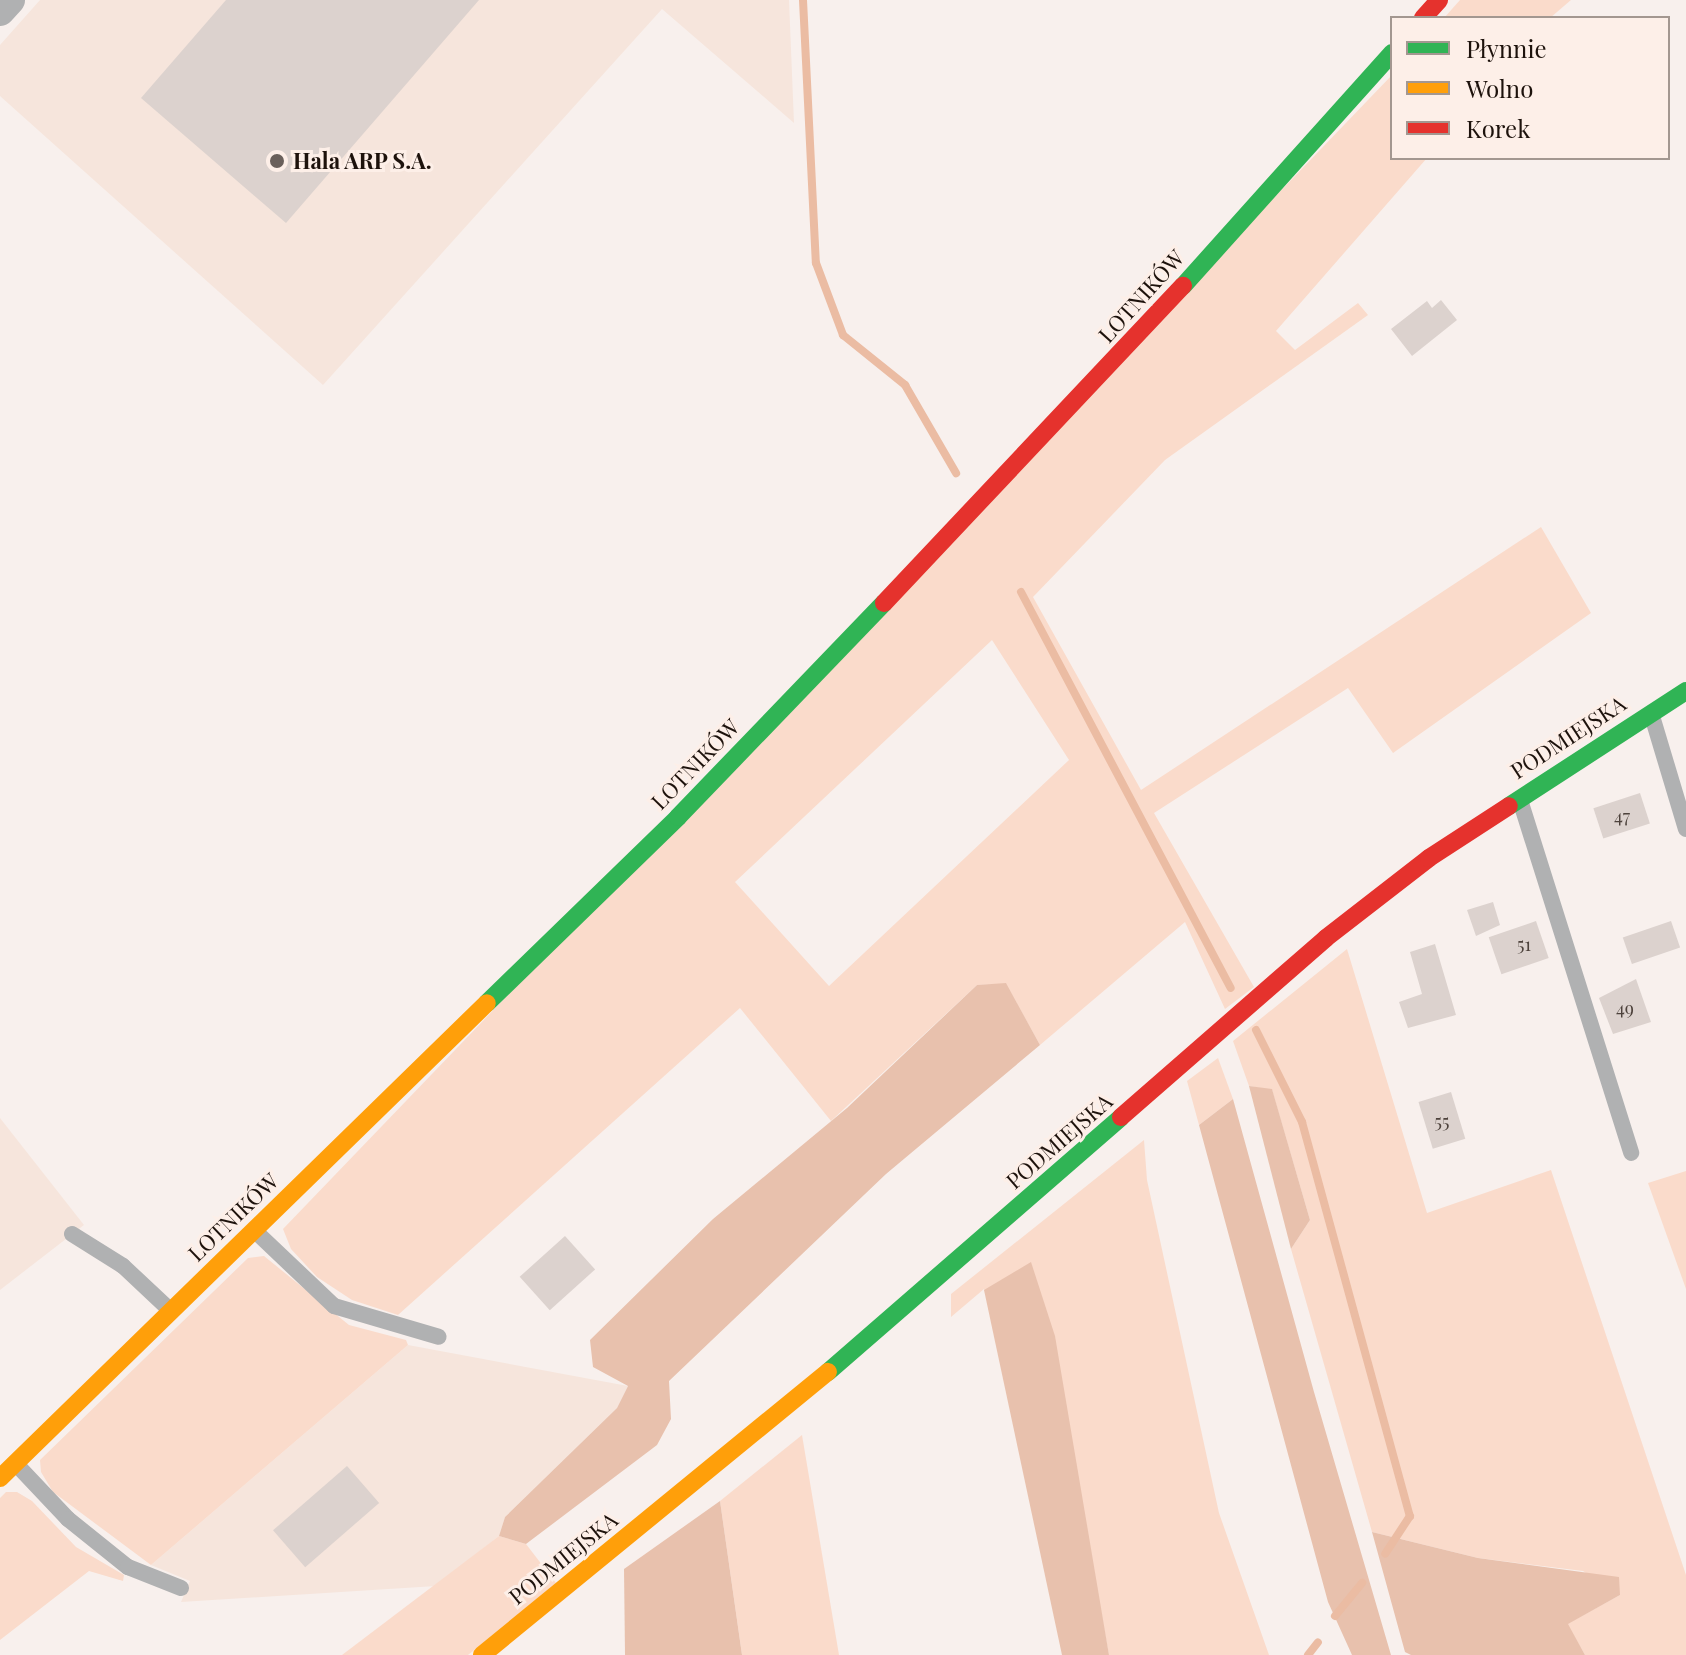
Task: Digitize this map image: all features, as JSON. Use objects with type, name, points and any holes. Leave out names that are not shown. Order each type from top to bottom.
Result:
[{"type":"street","points":[[0,11],[10,0]]},
{"type":"street","points":[[1425,16],[1439,0]]},
{"type":"street","name":"LOTNIKÓW","points":[[0,1478],[678,817],[1082,398],[1390,55]]},
{"type":"street","name":"PODMIEJSKA","points":[[482,1655],[804,1393],[1326,938],[1429,858],[1686,691]]},
{"type":"lane","points":[[1651,712],[1686,829]]},
{"type":"lane","points":[[1519,798],[1631,1153]]},
{"type":"lane","points":[[254,1230],[334,1306],[439,1337]]},
{"type":"lane","points":[[72,1234],[123,1266],[171,1311]]},
{"type":"lane","points":[[15,1463],[68,1519],[128,1567],[181,1588]]},
{"type":"shaded area","points":[[40,0],[789,0],[794,123],[662,9],[323,385],[0,96],[0,45]]},
{"type":"shaded area","points":[[1460,0],[1571,0],[1552,16],[1446,16]]},
{"type":"shaded area","points":[[1390,77],[1390,160],[1425,160],[1276,331],[1295,350],[1358,303],[1368,315],[1165,460],[1033,597],[1141,790],[1541,527],[1591,613],[1393,753],[1348,688],[1154,813],[1254,987],[1225,1009],[1185,922],[1040,1045],[1006,984],[977,985],[831,1121],[740,1008],[398,1315],[352,1300],[317,1277],[291,1249],[283,1229]],"holes":[[[992,640],[1069,760],[829,986],[735,882]]]},
{"type":"shaded area","points":[[1347,949],[1427,1213],[1551,1170],[1686,1575],[1686,1655],[1585,1655],[1567,1624],[1620,1595],[1583,1571],[1478,1558],[1372,1532],[1291,1249],[1310,1220],[1272,1090],[1249,1086],[1233,1041]]},
{"type":"shaded area","points":[[1006,983],[1040,1045],[886,1174],[669,1381],[671,1419],[657,1445],[526,1544],[499,1536],[505,1517],[617,1408],[628,1386],[593,1367],[590,1340],[713,1219],[847,1108],[977,985]]},
{"type":"shaded area","points":[[1218,1058],[1233,1099],[1199,1125],[1187,1081]]},
{"type":"shaded area","points":[[1249,1086],[1272,1089],[1310,1220],[1291,1249]]},
{"type":"shaded area","points":[[1233,1099],[1391,1655],[1352,1655],[1328,1602],[1199,1125]]},
{"type":"shaded area","points":[[0,1118],[84,1225],[0,1290]]},
{"type":"shaded area","points":[[1144,1140],[1147,1180],[1219,1513],[1269,1655],[1109,1655],[1083,1517],[984,1289],[951,1317],[951,1294]]},
{"type":"shaded area","points":[[1686,1171],[1686,1289],[1648,1183]]},
{"type":"shaded area","points":[[264,1256],[349,1325],[406,1340],[408,1345],[151,1565],[53,1492],[41,1472],[40,1460],[248,1258]]},
{"type":"shaded area","points":[[1031,1262],[1055,1336],[1109,1655],[1062,1655],[984,1290]]},
{"type":"shaded area","points":[[408,1345],[628,1386],[617,1408],[505,1517],[499,1536],[436,1586],[181,1602],[190,1581],[151,1565]]},
{"type":"shaded area","points":[[802,1435],[839,1655],[742,1655],[720,1501]]},
{"type":"shaded area","points":[[6,1492],[17,1492],[32,1501],[76,1547],[124,1575],[123,1581],[89,1571],[0,1640],[0,1498]]},
{"type":"shaded area","points":[[720,1501],[742,1655],[625,1655],[624,1569]]},
{"type":"shaded area","points":[[1372,1532],[1478,1558],[1619,1577],[1620,1595],[1568,1624],[1585,1655],[1411,1655],[1405,1652]]},
{"type":"shaded area","points":[[499,1536],[526,1544],[556,1583],[468,1655],[342,1655]]},
{"type":"building","name":"Hala ARP S.A.","points":[[226,0],[479,0],[286,223],[141,98]]},
{"type":"building","points":[[1441,300],[1457,320],[1412,356],[1391,329],[1427,301],[1432,308]]},
{"type":"building","points":[[1640,793],[1650,823],[1603,839],[1593,808]]},
{"type":"building","points":[[1493,902],[1500,925],[1476,936],[1467,910]]},
{"type":"building","points":[[1536,921],[1549,958],[1501,974],[1489,937]]},
{"type":"building","points":[[1671,921],[1680,947],[1632,964],[1623,938]]},
{"type":"building","points":[[1435,944],[1456,1015],[1408,1028],[1399,1002],[1422,994],[1410,952]]},
{"type":"building","points":[[1636,979],[1651,1022],[1613,1034],[1599,998]]},
{"type":"building","points":[[1451,1092],[1465,1139],[1433,1149],[1418,1102]]},
{"type":"building","points":[[565,1236],[595,1269],[550,1310],[520,1277]]},
{"type":"building","points":[[347,1466],[379,1503],[305,1567],[273,1530]]},
{"type":"waterway","points":[[803,0],[816,263],[843,335],[905,385],[956,473]]},
{"type":"waterway","points":[[1021,592],[1231,988]]},
{"type":"waterway","points":[[1256,1030],[1302,1122],[1410,1516],[1385,1554]]},
{"type":"waterway","points":[[1335,1616],[1362,1583]]},
{"type":"waterway","points":[[1308,1655],[1318,1642]]},
{"type":"traffic: fast","points":[[1183,286],[1390,55]]},
{"type":"traffic: fast","points":[[487,1003],[678,817],[884,603]]},
{"type":"traffic: fast","points":[[1509,806],[1686,691]]},
{"type":"traffic: fast","points":[[828,1372],[1121,1117]]},
{"type":"traffic: slow","points":[[0,1478],[487,1003]]},
{"type":"traffic: slow","points":[[482,1655],[828,1372]]},
{"type":"traffic: jam","points":[[1425,16],[1439,0]]},
{"type":"traffic: jam","points":[[884,603],[1183,286]]},
{"type":"traffic: jam","points":[[1121,1117],[1326,938],[1429,858],[1509,806]]},
{"type":"place","name":"Hala ARP S.A.","points":[[277,161]]}]
